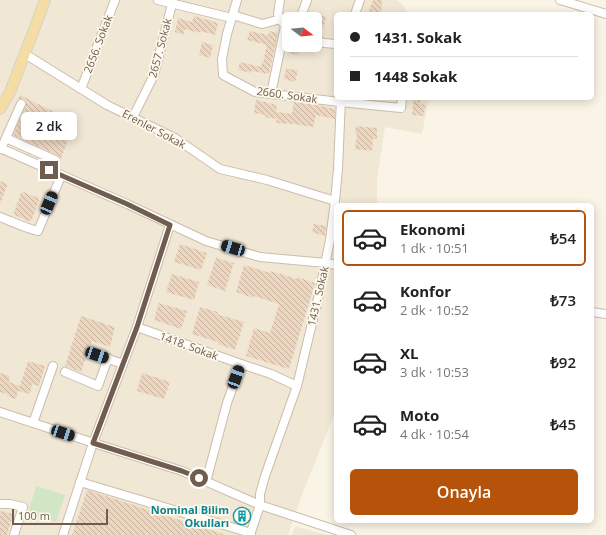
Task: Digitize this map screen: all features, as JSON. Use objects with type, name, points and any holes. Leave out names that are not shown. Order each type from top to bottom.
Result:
[{"type":"main road","points":[[0,108],[9,94],[44,0]]},
{"type":"street","name":"2656. Sokak","points":[[81,89],[115,0]]},
{"type":"street","points":[[158,0],[262,24],[282,24]]},
{"type":"street","points":[[232,17],[237,0]]},
{"type":"street","points":[[280,0],[278,14],[282,20]]},
{"type":"street","points":[[303,12],[307,0]]},
{"type":"street","points":[[356,12],[360,0]]},
{"type":"street","points":[[560,0],[606,14]]},
{"type":"street","name":"2657. Sokak","points":[[134,117],[154,75],[172,2]]},
{"type":"street","name":"2660. Sokak","points":[[232,17],[222,59],[223,75],[255,92],[334,99]]},
{"type":"street","points":[[271,94],[282,39]]},
{"type":"street","points":[[322,42],[334,44]]},
{"type":"street","name":"Erenler Sokak","points":[[25,54],[107,105],[175,138],[220,169],[267,180],[335,201]]},
{"type":"street","name":"2660. Sokak","points":[[340,100],[401,108],[402,100]]},
{"type":"street","name":"1431. Sokak","points":[[335,201],[338,169],[340,100]]},
{"type":"street","points":[[21,104],[1,148],[206,240],[260,256],[334,265]]},
{"type":"street","points":[[6,138],[55,160]]},
{"type":"street","points":[[0,217],[31,230],[38,231],[61,176]]},
{"type":"street","name":"1431. Sokak","points":[[251,534],[260,505],[260,494],[265,476],[297,386],[326,263],[334,209]]},
{"type":"street","points":[[63,535],[93,443],[137,327],[170,225]]},
{"type":"street","points":[[594,312],[606,314]]},
{"type":"street","name":"1418. Sokak","points":[[137,327],[240,364]]},
{"type":"street","points":[[97,355],[123,364]]},
{"type":"street","points":[[65,372],[98,386],[108,358]]},
{"type":"street","points":[[206,482],[227,403],[240,364],[271,374],[297,386]]},
{"type":"street","points":[[33,423],[52,366]]},
{"type":"street","points":[[0,412],[182,471],[260,505],[351,535]]},
{"type":"street","points":[[80,482],[251,534]]},
{"type":"street","points":[[0,504],[10,504],[23,507],[14,535]]},
{"type":"shaded area","points":[[0,0],[397,0],[404,6],[406,12],[334,12],[334,100],[429,100],[422,134],[385,127],[377,180],[377,203],[334,203],[334,415],[301,497],[288,535],[0,535]]},
{"type":"shaded area","points":[[295,526],[326,535],[292,535]]},
{"type":"green space","points":[[36,486],[65,495],[56,522],[28,514]]},
{"type":"building","points":[[373,0],[382,0],[381,12],[369,12],[370,5],[371,6]]},
{"type":"building","points":[[194,16],[218,23],[215,35],[185,29],[183,35],[175,32],[178,18],[192,22]]},
{"type":"building","points":[[322,16],[326,17],[322,27]]},
{"type":"building","points":[[250,31],[268,35],[269,31],[278,33],[269,74],[251,71],[251,73],[238,70],[240,62],[261,67],[262,62],[263,63],[267,45],[247,40]]},
{"type":"building","points":[[202,42],[213,45],[210,58],[199,55]]},
{"type":"building","points":[[288,52],[299,52],[298,55]]},
{"type":"building","points":[[286,68],[298,71],[295,82],[284,79]]},
{"type":"building","points":[[20,95],[74,122],[58,168],[9,146],[53,165],[58,165],[60,162],[60,157],[57,155],[13,135],[26,106],[25,100],[18,99]]},
{"type":"building","points":[[256,100],[277,105],[276,112],[292,114],[294,102],[335,109],[335,119],[316,115],[313,127],[276,123],[277,119],[254,113]]},
{"type":"building","points":[[414,100],[420,100],[420,104],[425,105],[424,116],[412,115]]},
{"type":"building","points":[[356,126],[377,128],[377,139],[373,139],[372,151],[355,149],[357,134],[355,133]]},
{"type":"building","points":[[0,181],[7,184],[7,186],[0,204]]},
{"type":"building","points":[[23,192],[38,198],[39,201],[31,221],[15,215],[14,212],[21,193]]},
{"type":"building","points":[[314,224],[326,226],[325,236],[312,232]]},
{"type":"building","points":[[180,244],[207,253],[201,270],[174,262]]},
{"type":"building","points":[[216,258],[234,263],[225,291],[207,285]]},
{"type":"building","points":[[244,265],[270,273],[270,271],[297,279],[297,277],[315,283],[289,369],[246,356],[254,328],[270,333],[279,304],[254,296],[253,298],[236,292]]},
{"type":"building","points":[[172,274],[199,282],[194,300],[166,292]]},
{"type":"building","points":[[159,303],[187,311],[181,329],[154,320]]},
{"type":"building","points":[[200,307],[244,322],[235,350],[218,344],[218,342],[192,334]]},
{"type":"building","points":[[81,316],[115,327],[110,347],[92,341],[81,372],[65,366]]},
{"type":"building","points":[[28,361],[45,366],[39,386],[32,384],[30,394],[18,391],[16,399],[0,392],[0,373],[10,376],[9,382],[20,386]]},
{"type":"building","points":[[142,373],[170,382],[164,399],[137,391]]},
{"type":"building","points":[[87,490],[223,534],[223,535],[72,535]]},
{"type":"building","name":"Nominal Bilim Okulları","points":[[239,505],[251,509],[246,526],[233,522]]},
{"type":"building","points":[[0,511],[13,514],[7,535],[0,535]]},
{"type":"place","name":"Nominal Bilim Okulları","points":[[242,516]]},
{"type":"route","points":[[49,170],[127,204],[170,225],[137,327],[93,443],[182,471],[199,478]]}]
